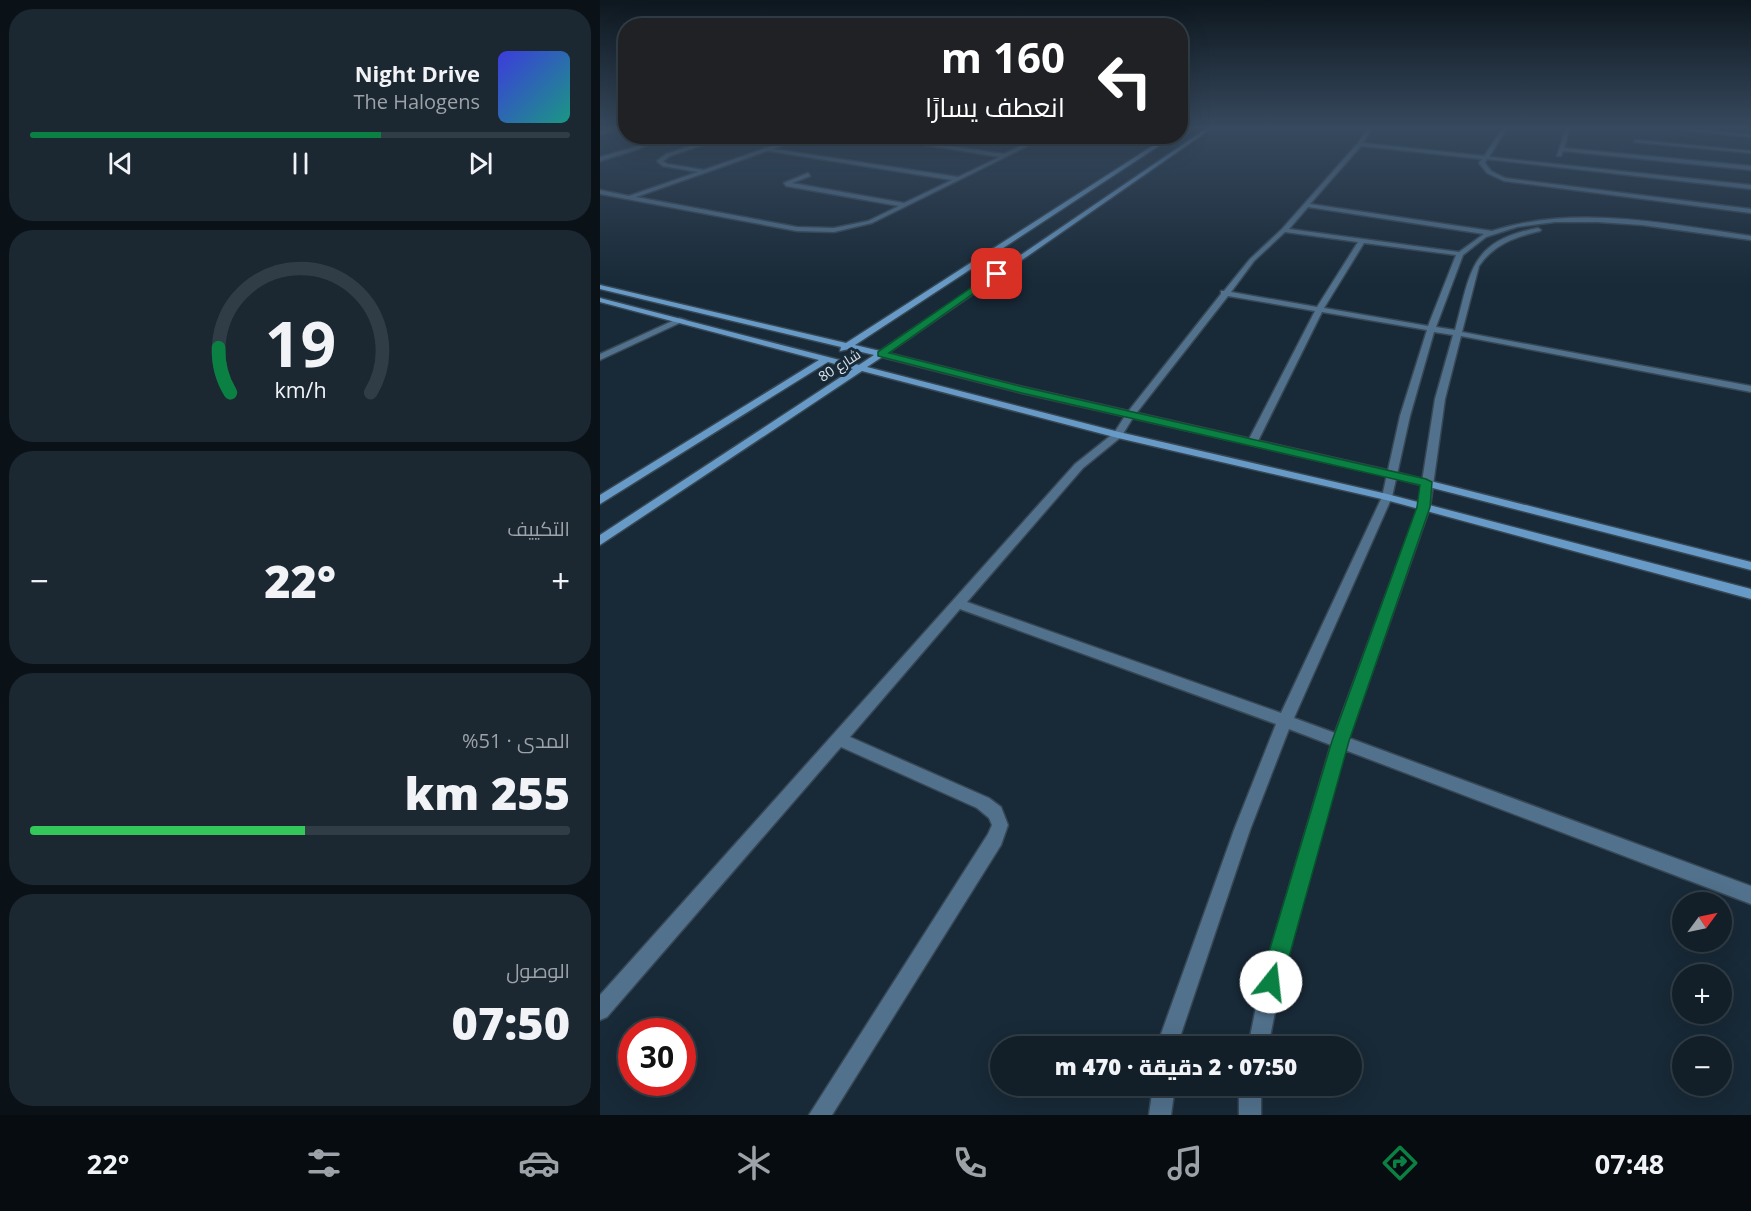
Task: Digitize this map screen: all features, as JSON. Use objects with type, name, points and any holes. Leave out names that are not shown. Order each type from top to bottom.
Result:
[{"type":"street","points":[[629,197],[680,180]]},
{"type":"street","points":[[796,180],[786,184],[905,205]]},
{"type":"street","points":[[600,192],[814,231],[853,227],[870,222],[957,180]]},
{"type":"street","name":"شارع 80","points":[[600,500],[826,360],[1104,180]]},
{"type":"street","name":"شارع 80","points":[[600,541],[881,354],[1134,180]]},
{"type":"street","points":[[600,1010],[1079,466],[1118,435],[1130,415],[1224,293],[1328,180]]},
{"type":"street","points":[[1511,180],[1751,211]]},
{"type":"street","points":[[1690,180],[1751,187]]},
{"type":"street","points":[[1306,204],[1493,233]]},
{"type":"street","points":[[1170,1036],[1227,873],[1284,723],[1387,497],[1405,416],[1431,329],[1460,254],[1467,245],[1493,233],[1536,222],[1625,222],[1751,238]]},
{"type":"street","points":[[1260,1036],[1271,982],[1340,741],[1424,507],[1440,399],[1470,284],[1483,253],[1496,243],[1526,232],[1553,228],[1624,228],[1751,244]]},
{"type":"street","points":[[1284,230],[1460,254]]},
{"type":"street","points":[[1252,441],[1319,310],[1362,242]]},
{"type":"street","points":[[600,287],[1130,415],[1426,482],[1751,566]]},
{"type":"street","points":[[1224,293],[1458,333],[1751,389]]},
{"type":"street","points":[[600,300],[1118,435],[1387,497],[1751,594]]},
{"type":"street","points":[[600,357],[682,320]]},
{"type":"street","points":[[959,604],[1284,723],[1340,741],[1751,895]]},
{"type":"street","points":[[820,1115],[995,839],[1000,825],[995,813],[983,803],[840,739]]},
{"type":"street","points":[[1160,1115],[1163,1096]]},
{"type":"street","points":[[1250,1096],[1250,1115]]},
{"type":"route","points":[[997,274],[881,354],[1022,390],[1426,482],[1424,507],[1340,741],[1271,982]]}]
